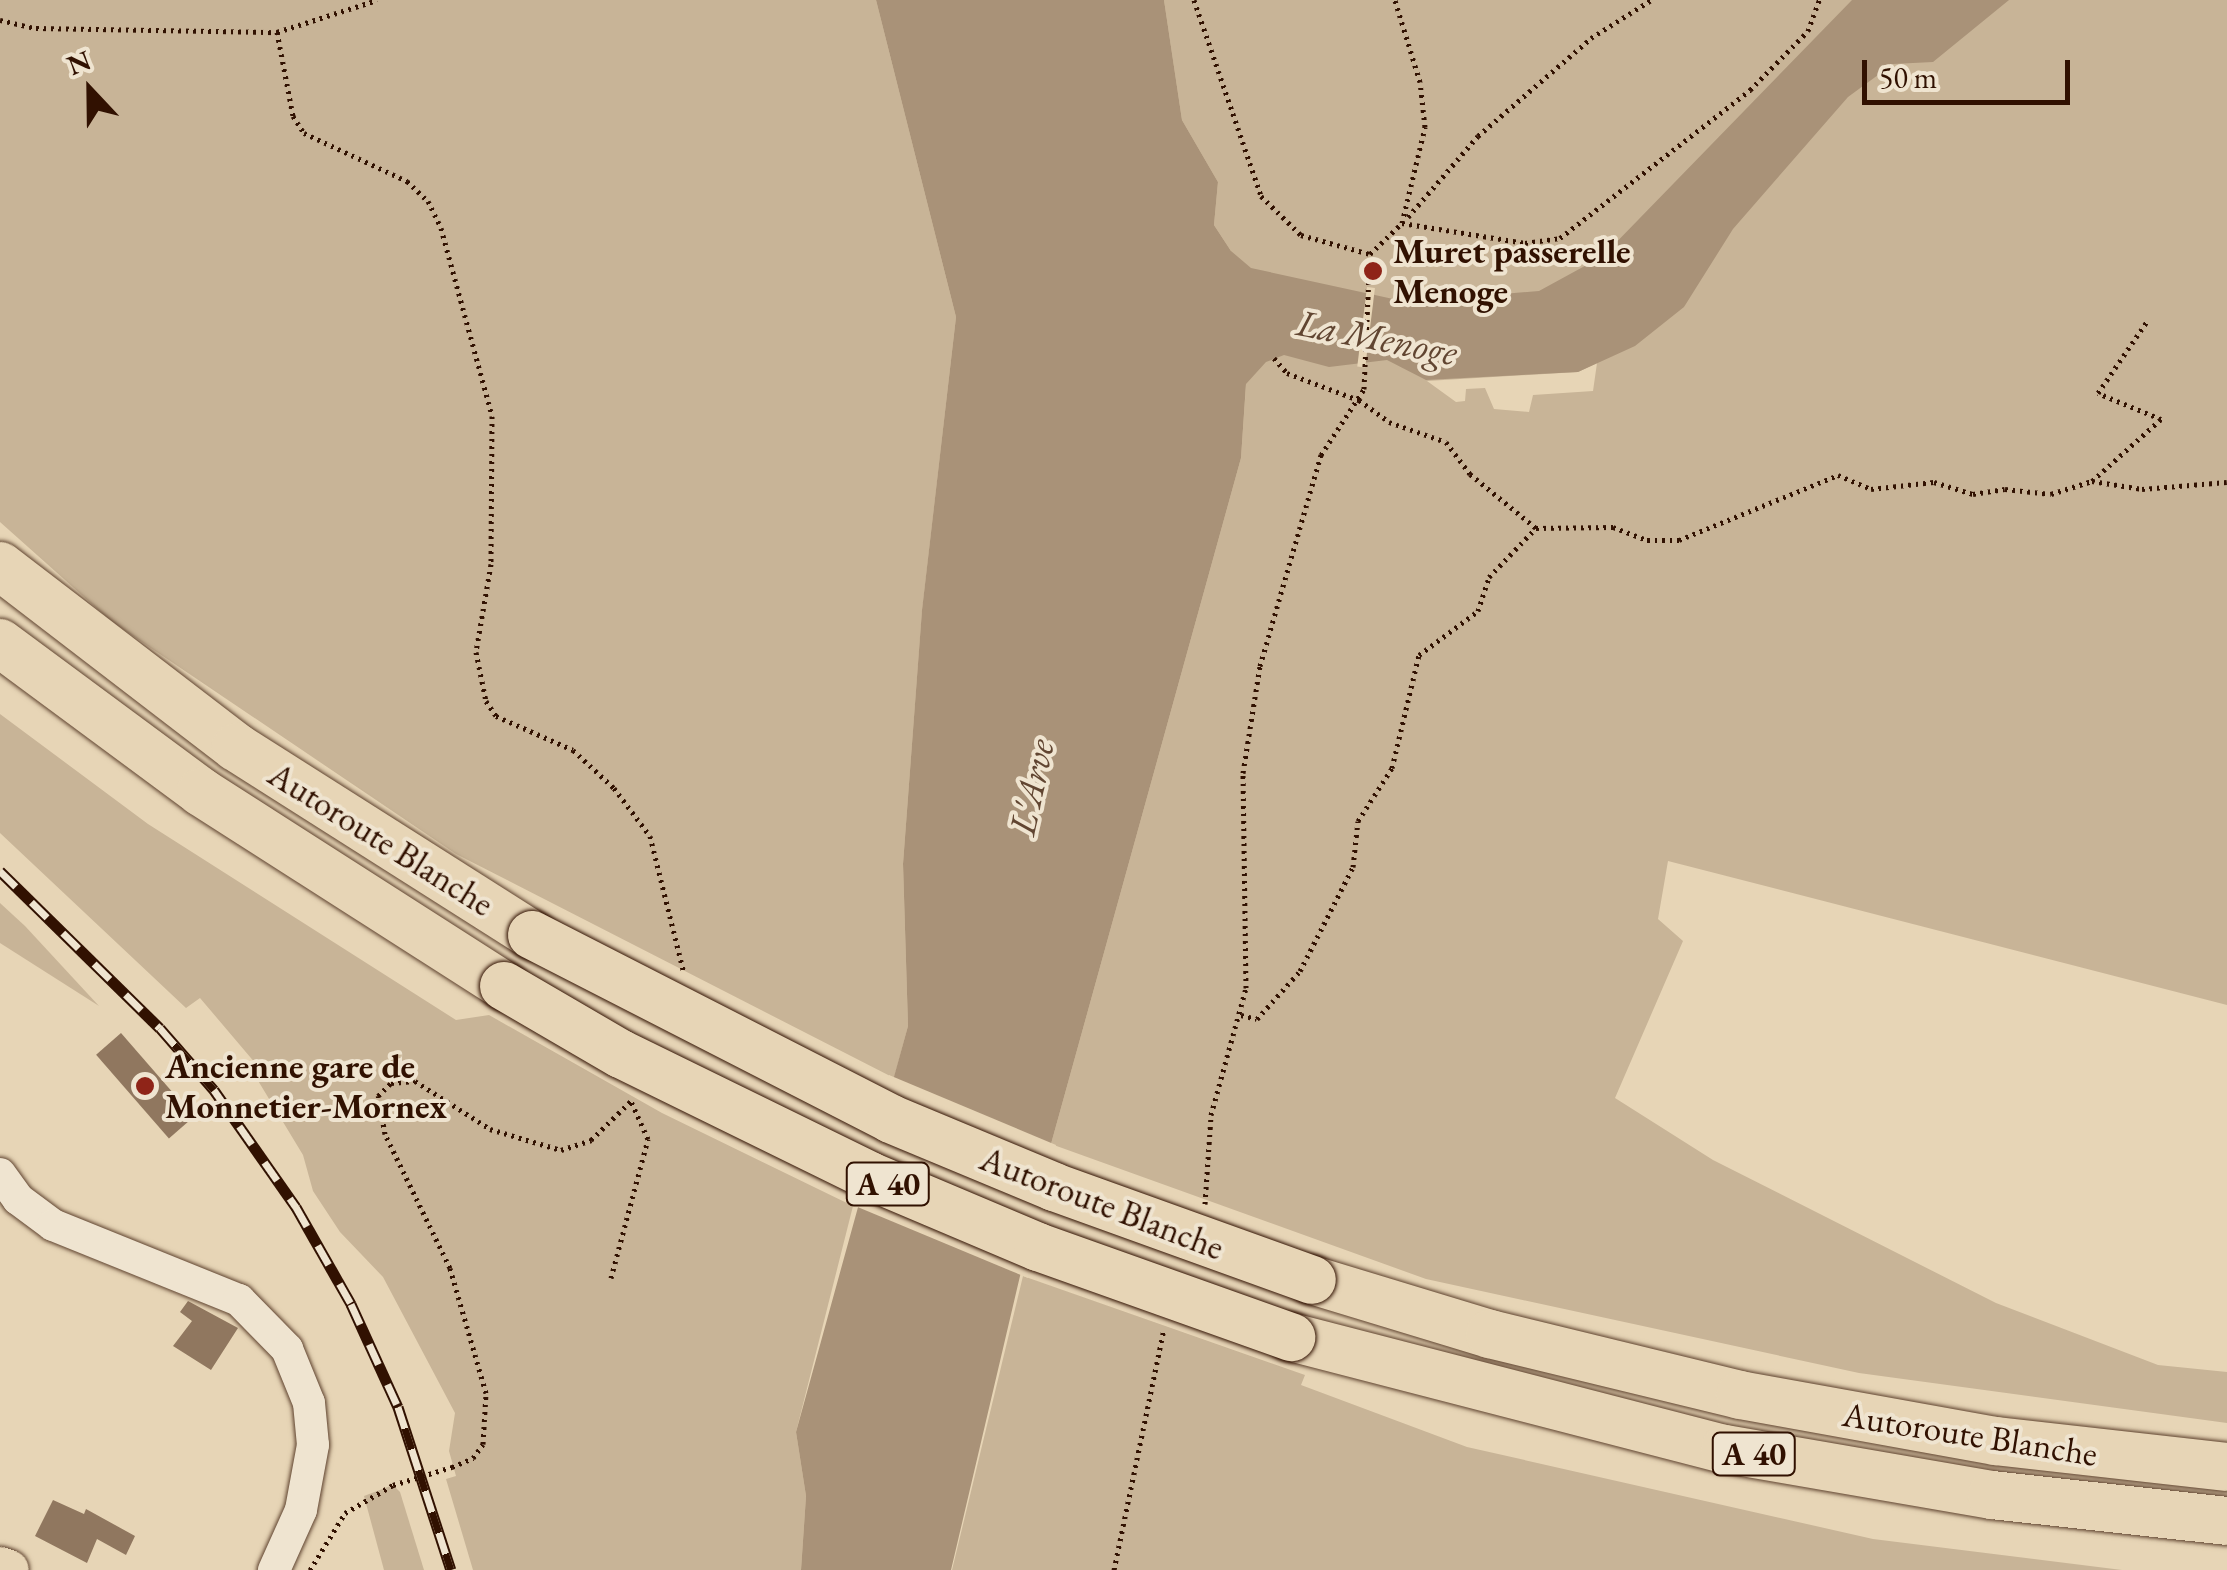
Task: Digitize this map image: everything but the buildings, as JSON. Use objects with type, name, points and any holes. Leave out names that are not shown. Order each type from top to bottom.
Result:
[{"type":"highway","name":"Autoroute Blanche","points":[[0,566],[236,747],[532,935],[892,1119],[1054,1188],[1312,1280],[1490,1334],[1740,1395],[1996,1441],[2227,1467]]},
{"type":"highway","name":"Autoroute Blanche","points":[[0,643],[232,813],[504,986],[621,1054],[870,1176],[1090,1266],[1291,1337],[1725,1449],[1992,1496],[2227,1521]]},
{"type":"main road","points":[[0,1566],[9,1570]]},
{"type":"street","points":[[0,1174],[18,1199],[53,1226],[239,1300],[287,1349],[309,1403],[313,1444],[300,1510],[274,1570]]},
{"type":"path","points":[[0,20],[75,29],[277,32],[377,0]]},
{"type":"path","points":[[1194,0],[1260,196],[1301,235],[1370,254]]},
{"type":"path","points":[[1396,0],[1420,82],[1424,127],[1402,223]]},
{"type":"path","points":[[1199,1222],[1211,1115],[1241,1015],[1249,915],[1244,773],[1260,666],[1321,455],[1360,398],[1371,288],[1370,254],[1478,136],[1591,38],[1651,0]]},
{"type":"path","points":[[1402,223],[1525,243],[1560,238],[1750,90],[1808,32],[1819,0]]},
{"type":"path","points":[[277,32],[292,116],[304,133],[406,181],[428,201],[441,228],[492,416],[491,564],[476,652],[486,701],[496,716],[573,750],[614,788],[650,836],[685,966]]},
{"type":"path","points":[[1274,358],[1286,373],[1360,398],[1388,422],[1446,442],[1470,474],[1536,528],[1613,527],[1647,540],[1679,540],[1838,475],[1871,489],[1934,482],[1973,494],[2005,488],[2052,494],[2092,481],[2162,419],[2098,393],[2148,320]]},
{"type":"path","points":[[2092,481],[2142,489],[2227,482]]},
{"type":"path","points":[[1241,1015],[1257,1019],[1300,972],[1353,867],[1358,821],[1392,768],[1419,655],[1478,612],[1489,577],[1536,528]]},
{"type":"path","points":[[310,1570],[345,1513],[394,1485],[473,1458],[483,1444],[486,1393],[450,1268],[385,1134],[378,1096],[391,1082],[414,1081],[490,1129],[561,1150],[591,1140],[626,1108]]},
{"type":"path","points":[[612,1278],[648,1139],[631,1101]]},
{"type":"path","points":[[1114,1570],[1166,1323]]},
{"type":"shaded area","points":[[0,0],[876,0],[956,317],[922,611],[903,864],[908,1026],[894,1078],[456,854],[111,621],[0,522]]},
{"type":"shaded area","points":[[1164,0],[2227,0],[2227,1005],[1668,861],[1658,919],[1683,941],[1615,1098],[1713,1160],[1996,1303],[2158,1365],[2227,1372],[2227,1423],[1859,1373],[1426,1279],[1051,1144],[1241,458],[1246,385],[1231,251],[1214,225],[1218,182],[1182,120]],"holes":[[[1597,363],[1593,391],[1533,395],[1529,412],[1494,409],[1485,388],[1466,389],[1465,401],[1456,402],[1427,381],[1578,372]]]},
{"type":"shaded area","points":[[0,714],[148,824],[456,1020],[489,1015],[662,1113],[853,1206],[796,1432],[806,1496],[801,1570],[473,1570],[446,1479],[456,1476],[449,1451],[455,1413],[383,1277],[340,1232],[313,1191],[303,1155],[257,1079],[262,1071],[200,998],[186,1008],[0,833]]},
{"type":"shaded area","points":[[0,903],[25,926],[99,1006],[0,943]]},
{"type":"shaded area","points":[[1023,1276],[1305,1375],[1301,1385],[1467,1447],[1873,1539],[2122,1570],[952,1570]]},
{"type":"shaded area","points":[[393,1485],[400,1492],[424,1570],[384,1570],[364,1496]]},
{"type":"water","points":[[876,0],[1164,0],[1182,120],[1218,182],[1214,225],[1231,251],[1251,268],[1407,302],[1539,291],[1603,256],[1852,0],[2009,0],[1933,62],[1893,64],[1848,97],[1733,229],[1684,307],[1635,346],[1578,372],[1426,380],[1387,360],[1329,367],[1284,355],[1266,362],[1246,384],[1241,458],[1051,1144],[951,1570],[801,1570],[806,1496],[796,1432],[908,1026],[903,864],[922,610],[956,317]]},
{"type":"pier","points":[[1367,287],[1375,288],[1365,367],[1357,366]]},
{"type":"pier","points":[[889,1075],[1056,1145],[1028,1278],[848,1203]]},
{"type":"railway","points":[[0,871],[160,1028],[214,1090],[296,1207],[351,1304],[398,1407],[451,1570]]},
{"type":"place","name":"Muret passerelle Menoge","points":[[1373,271]]},
{"type":"place","name":"Ancienne gare de Monnetier-Mornex","points":[[145,1086]]},
{"type":"water label","name":"La Menoge","points":[[1377,337]]},
{"type":"water label","name":"L'Arve","points":[[1031,787]]}]
